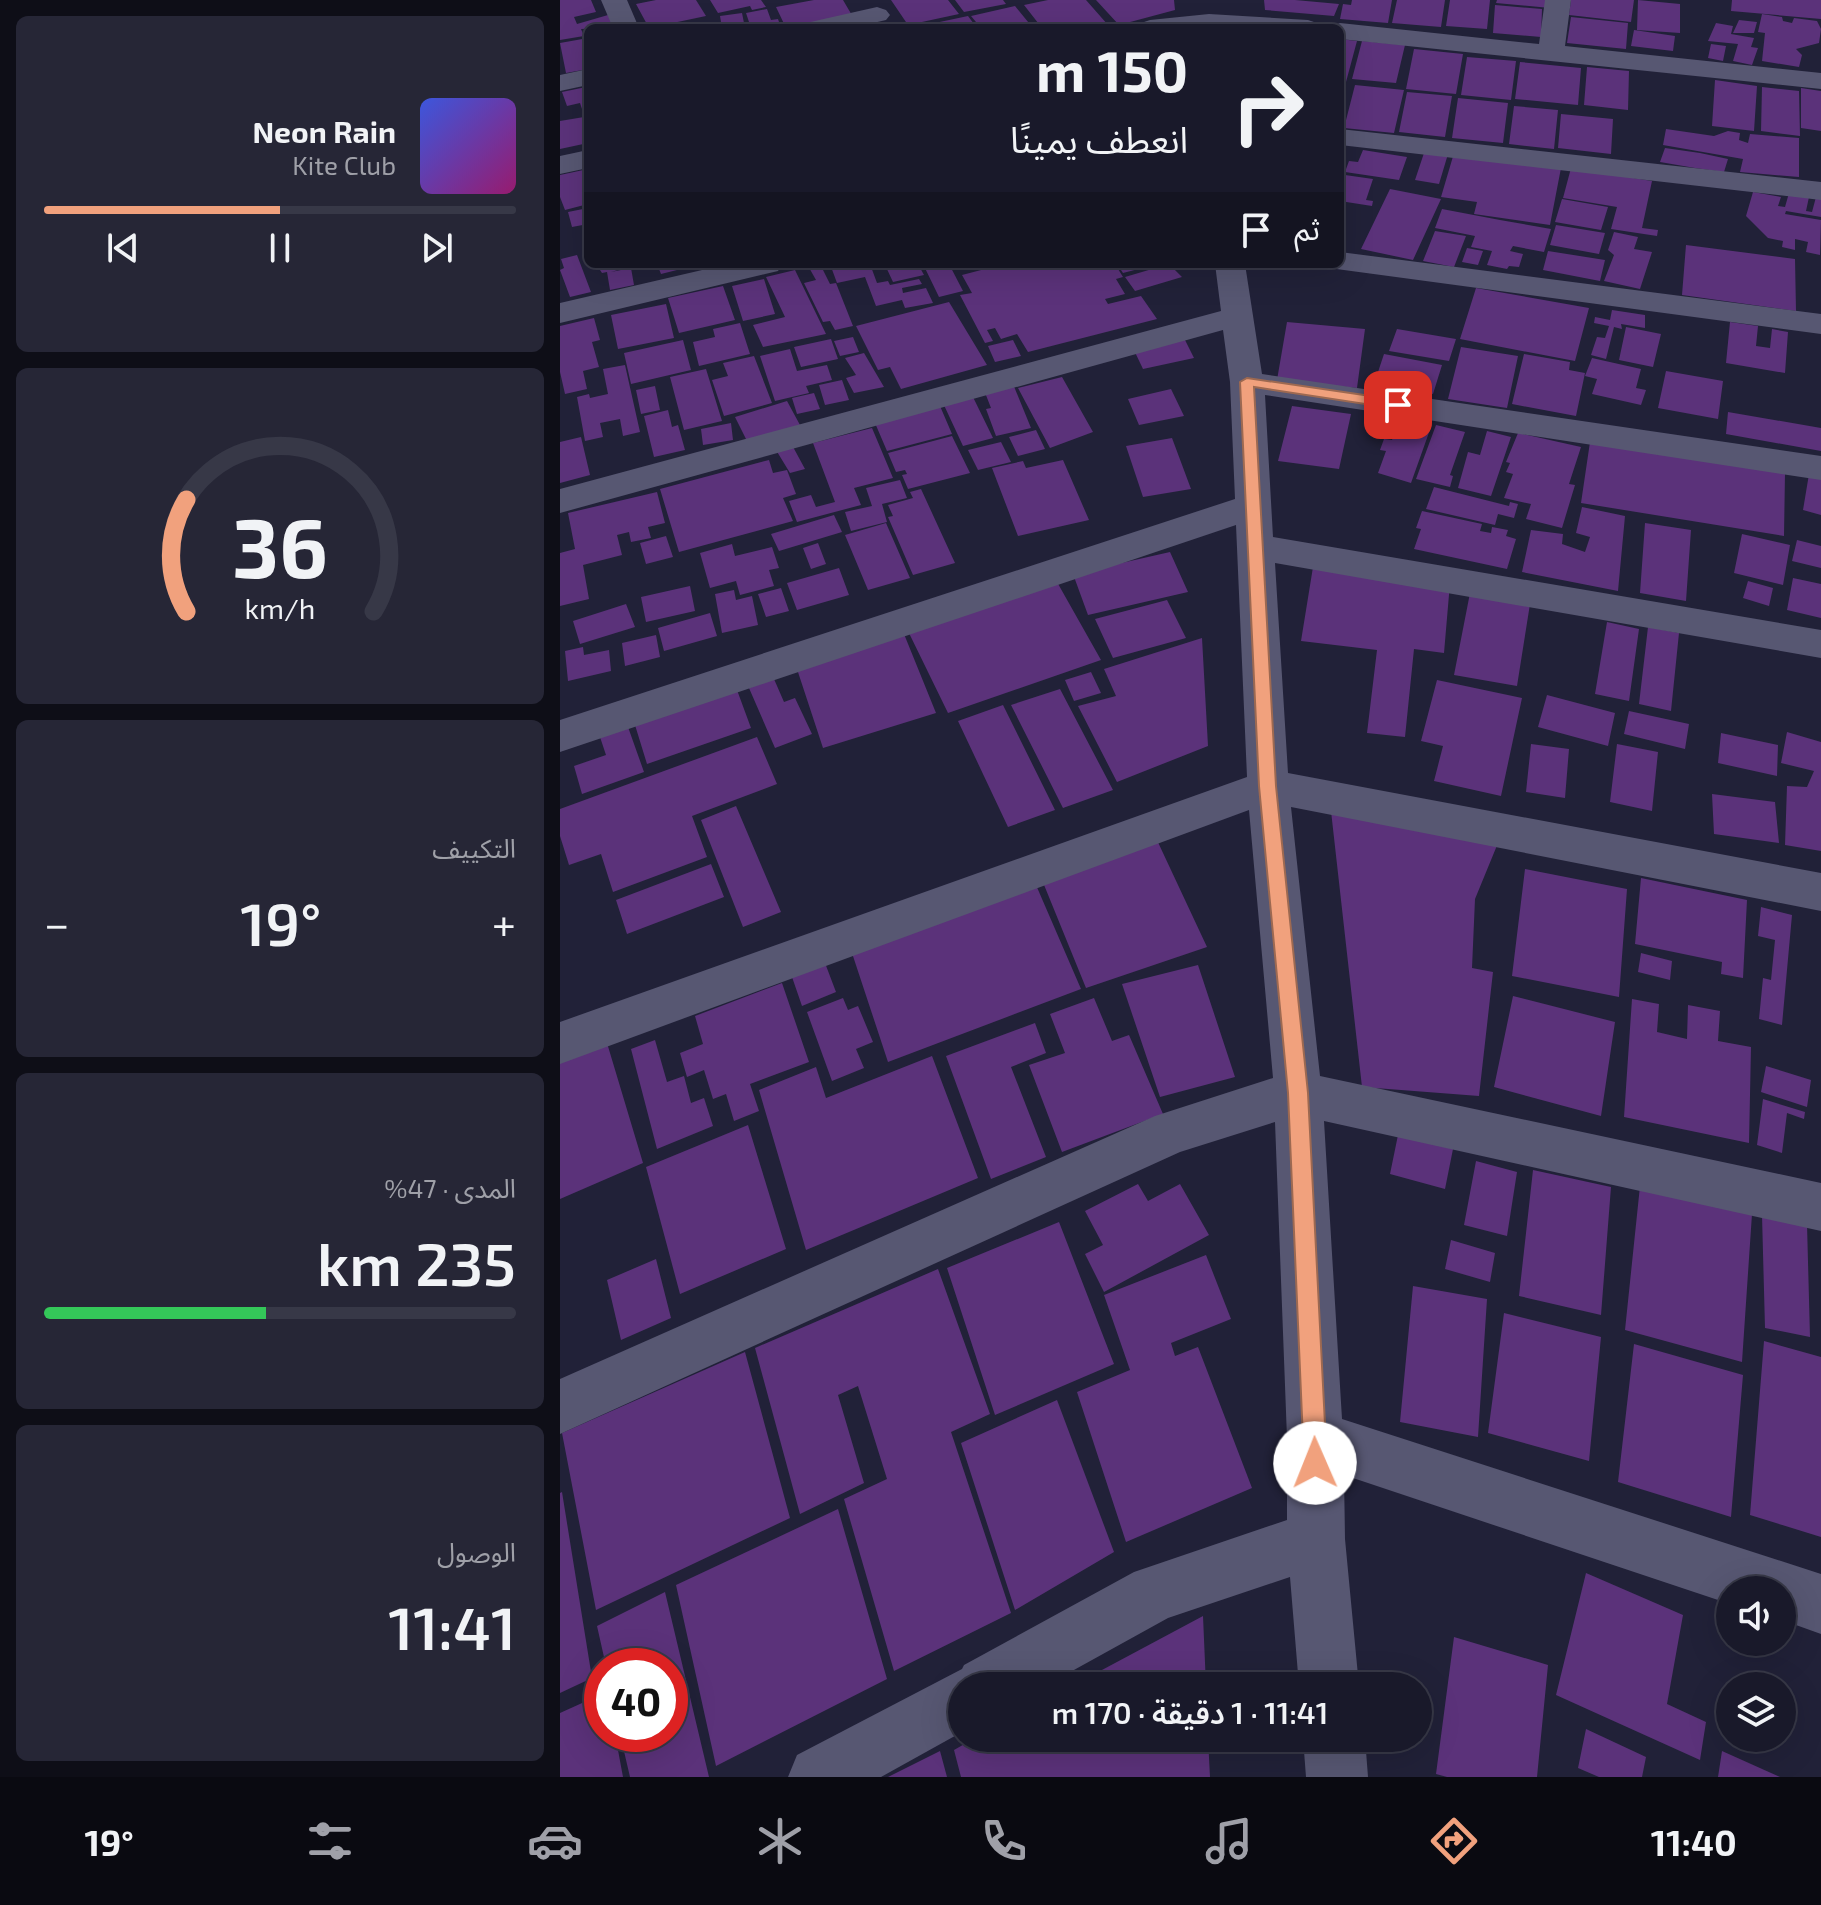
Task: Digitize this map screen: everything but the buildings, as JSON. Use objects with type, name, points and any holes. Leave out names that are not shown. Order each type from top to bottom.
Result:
[{"type":"street","points":[[1551,52],[1558,0]]},
{"type":"street","points":[[619,1],[625,24]]},
{"type":"street","points":[[833,24],[877,14]]},
{"type":"street","points":[[1169,24],[1219,16],[1278,24]]},
{"type":"street","points":[[1344,31],[1821,81]]},
{"type":"street","points":[[560,83],[584,78]]},
{"type":"street","points":[[1344,137],[1821,191]]},
{"type":"street","points":[[560,165],[584,160]]},
{"type":"street","points":[[1344,262],[1821,324]]},
{"type":"street","points":[[560,313],[750,268]]},
{"type":"street","points":[[1231,268],[1247,382],[1268,786],[1298,1093],[1315,1438],[1316,1539],[1328,1672]]},
{"type":"street","points":[[560,501],[1238,316]]},
{"type":"street","points":[[1247,382],[1821,468]]},
{"type":"street","points":[[560,736],[1255,527],[1821,644]]},
{"type":"street","points":[[560,1043],[1268,786],[1821,892]]},
{"type":"street","points":[[560,1407],[1172,1132],[1298,1093],[1821,1207]]},
{"type":"street","points":[[1315,1438],[1734,1576]]},
{"type":"street","points":[[1011,1672],[1155,1593],[1316,1539]]},
{"type":"street","points":[[1796,1596],[1821,1604]]},
{"type":"street","points":[[819,1777],[948,1707]]},
{"type":"street","points":[[1335,1752],[1337,1777]]},
{"type":"route","points":[[1315,1463],[1298,1093],[1268,786],[1247,382],[1398,405]]}]
